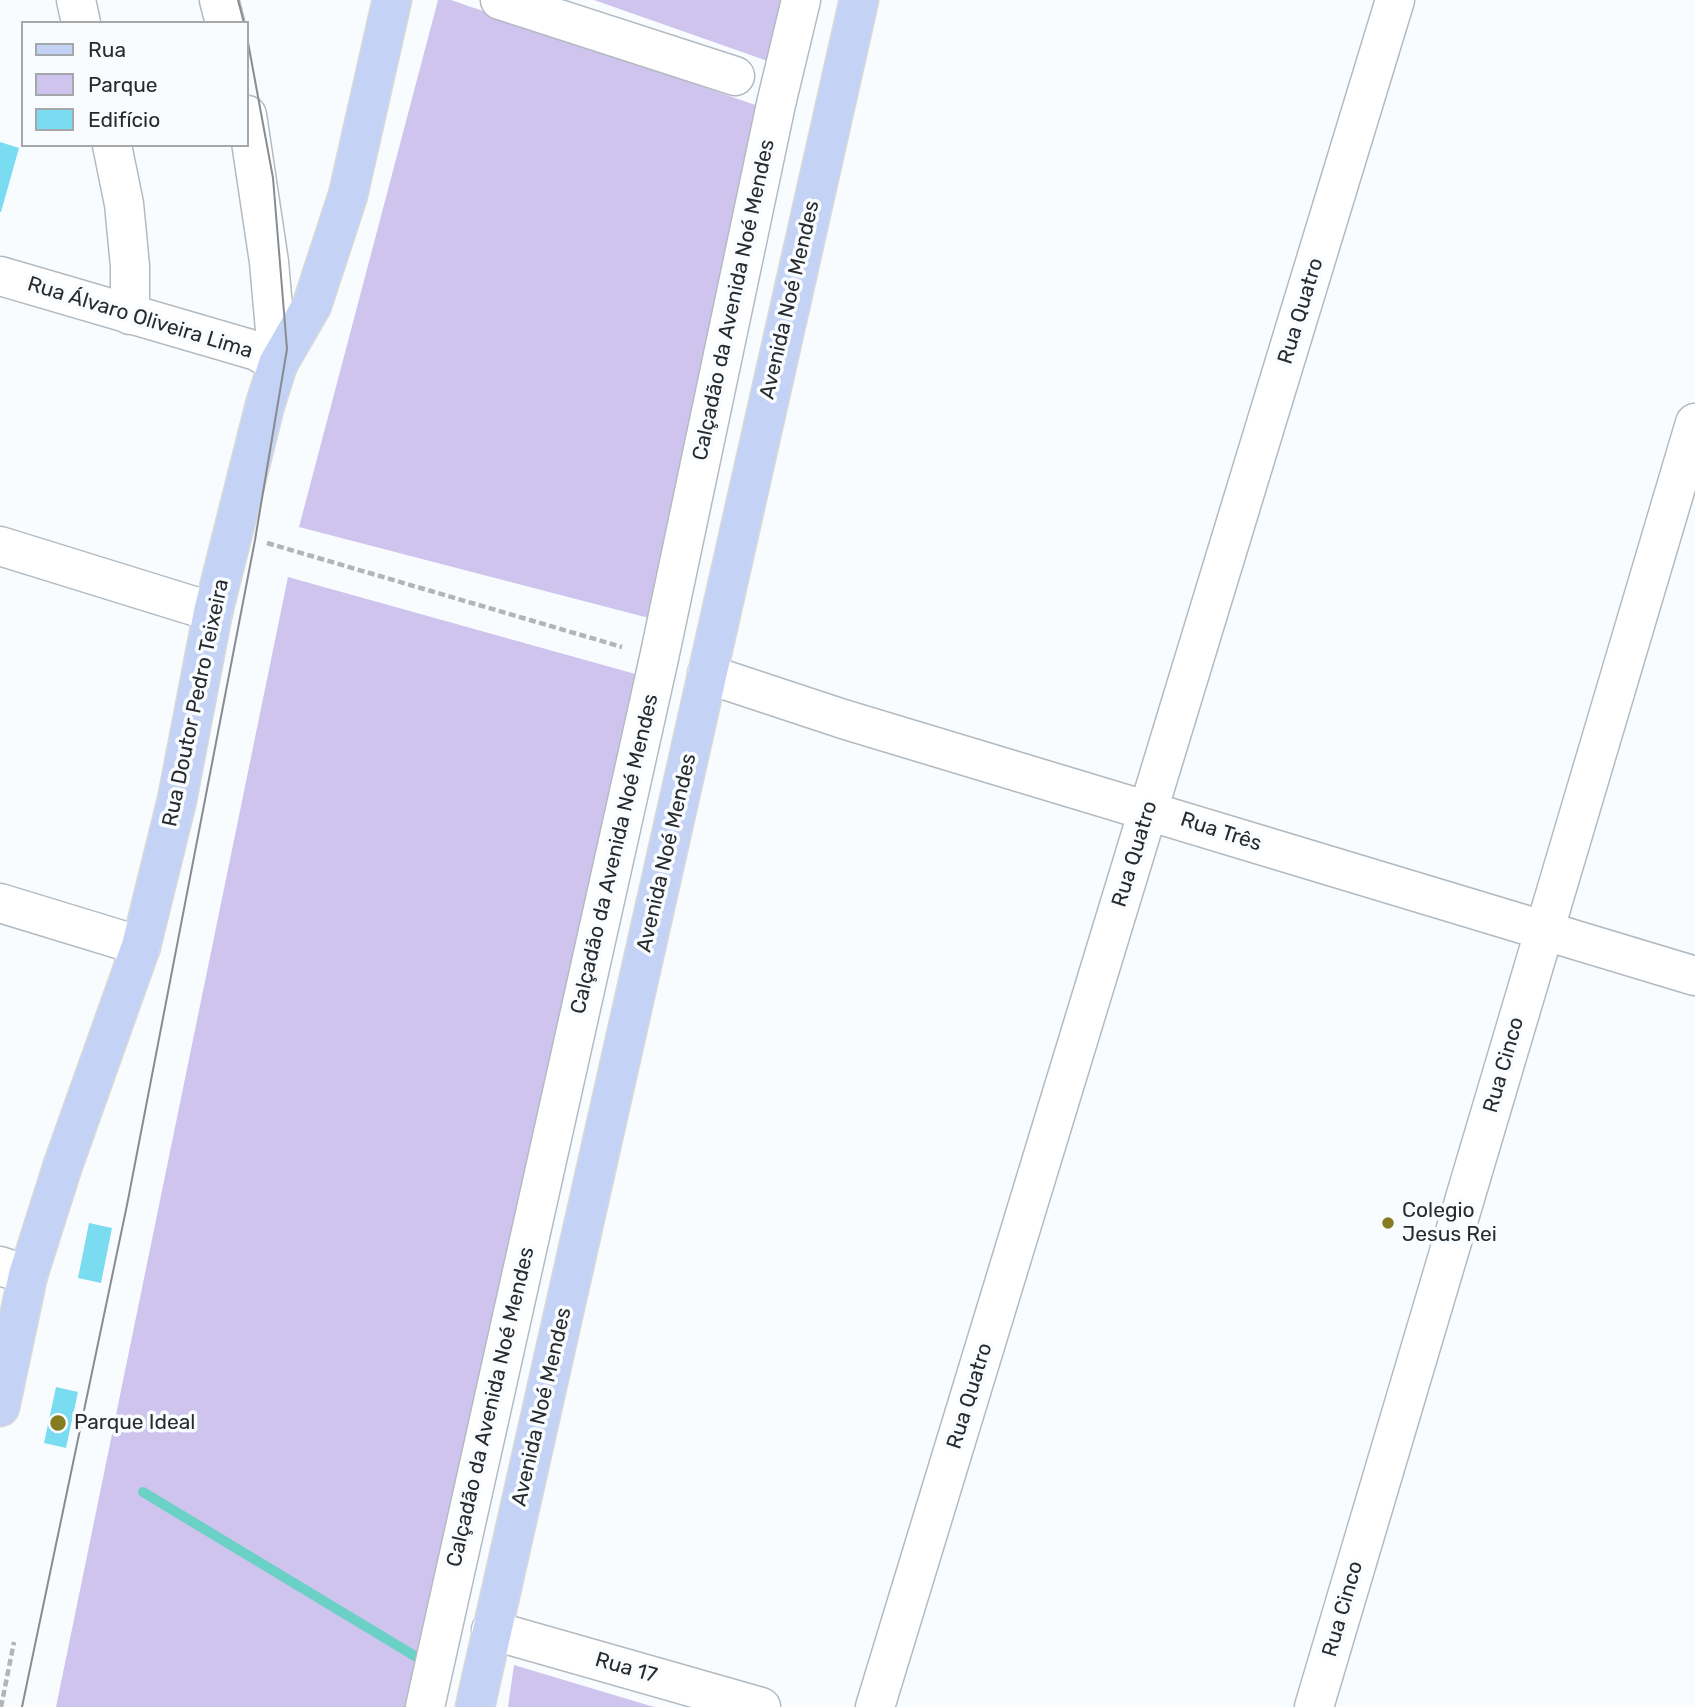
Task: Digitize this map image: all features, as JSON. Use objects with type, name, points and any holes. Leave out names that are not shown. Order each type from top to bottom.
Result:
[{"type":"main road","name":"Rua Doutor Pedro Teixeira","points":[[0,1407],[14,1271],[63,1165],[141,946],[177,800],[213,612],[278,363],[312,305],[348,195],[392,0]]},
{"type":"main road","name":"Avenida Noé Mendes","points":[[475,1707],[859,0]]},
{"type":"street","points":[[76,0],[81,21]]},
{"type":"street","points":[[219,0],[224,21]]},
{"type":"street","points":[[500,0],[735,76]]},
{"type":"street","name":"Calçadão da Avenida Noé Mendes","points":[[425,1707],[659,657],[767,143],[801,0]]},
{"type":"street","name":"Rua Quatro","points":[[875,1707],[1395,0]]},
{"type":"street","points":[[248,122],[265,234],[278,363]]},
{"type":"street","points":[[111,147],[124,204],[130,267],[130,315]]},
{"type":"street","name":"Rua Álvaro Oliveira Lima","points":[[0,276],[257,351],[278,363]]},
{"type":"street","name":"Rua Cinco","points":[[1314,1707],[1695,423]]},
{"type":"street","points":[[0,546],[213,612]]},
{"type":"street","name":"Rua Três","points":[[707,674],[843,719],[1695,975]]},
{"type":"street","points":[[0,903],[141,946]]},
{"type":"street","name":"Rua 17","points":[[491,1630],[761,1707]]},
{"type":"path","points":[[233,533],[659,657]]},
{"type":"path","points":[[1,1707],[14,1642]]},
{"type":"green space","points":[[438,0],[451,0],[793,118],[672,624],[299,527]]},
{"type":"green space","points":[[594,0],[814,0],[799,72]]},
{"type":"green space","points":[[288,577],[664,682],[436,1707],[56,1707]]},
{"type":"green space","points":[[514,1665],[654,1707],[508,1707]]},
{"type":"building","points":[[0,142],[19,148],[1,212],[0,212]]},
{"type":"building","points":[[89,1223],[112,1228],[101,1283],[78,1278]]},
{"type":"building","points":[[56,1387],[78,1392],[66,1448],[44,1443]]},
{"type":"waterway","points":[[143,1492],[428,1664]]},
{"type":"tram line","points":[[238,0],[243,21]]},
{"type":"tram line","points":[[22,1707],[127,1205],[255,540],[287,349],[273,178],[248,42]]},
{"type":"place","name":"Colegio Jesus Rei","points":[[1388,1223]]},
{"type":"place","name":"Parque Ideal","points":[[58,1423]]}]
